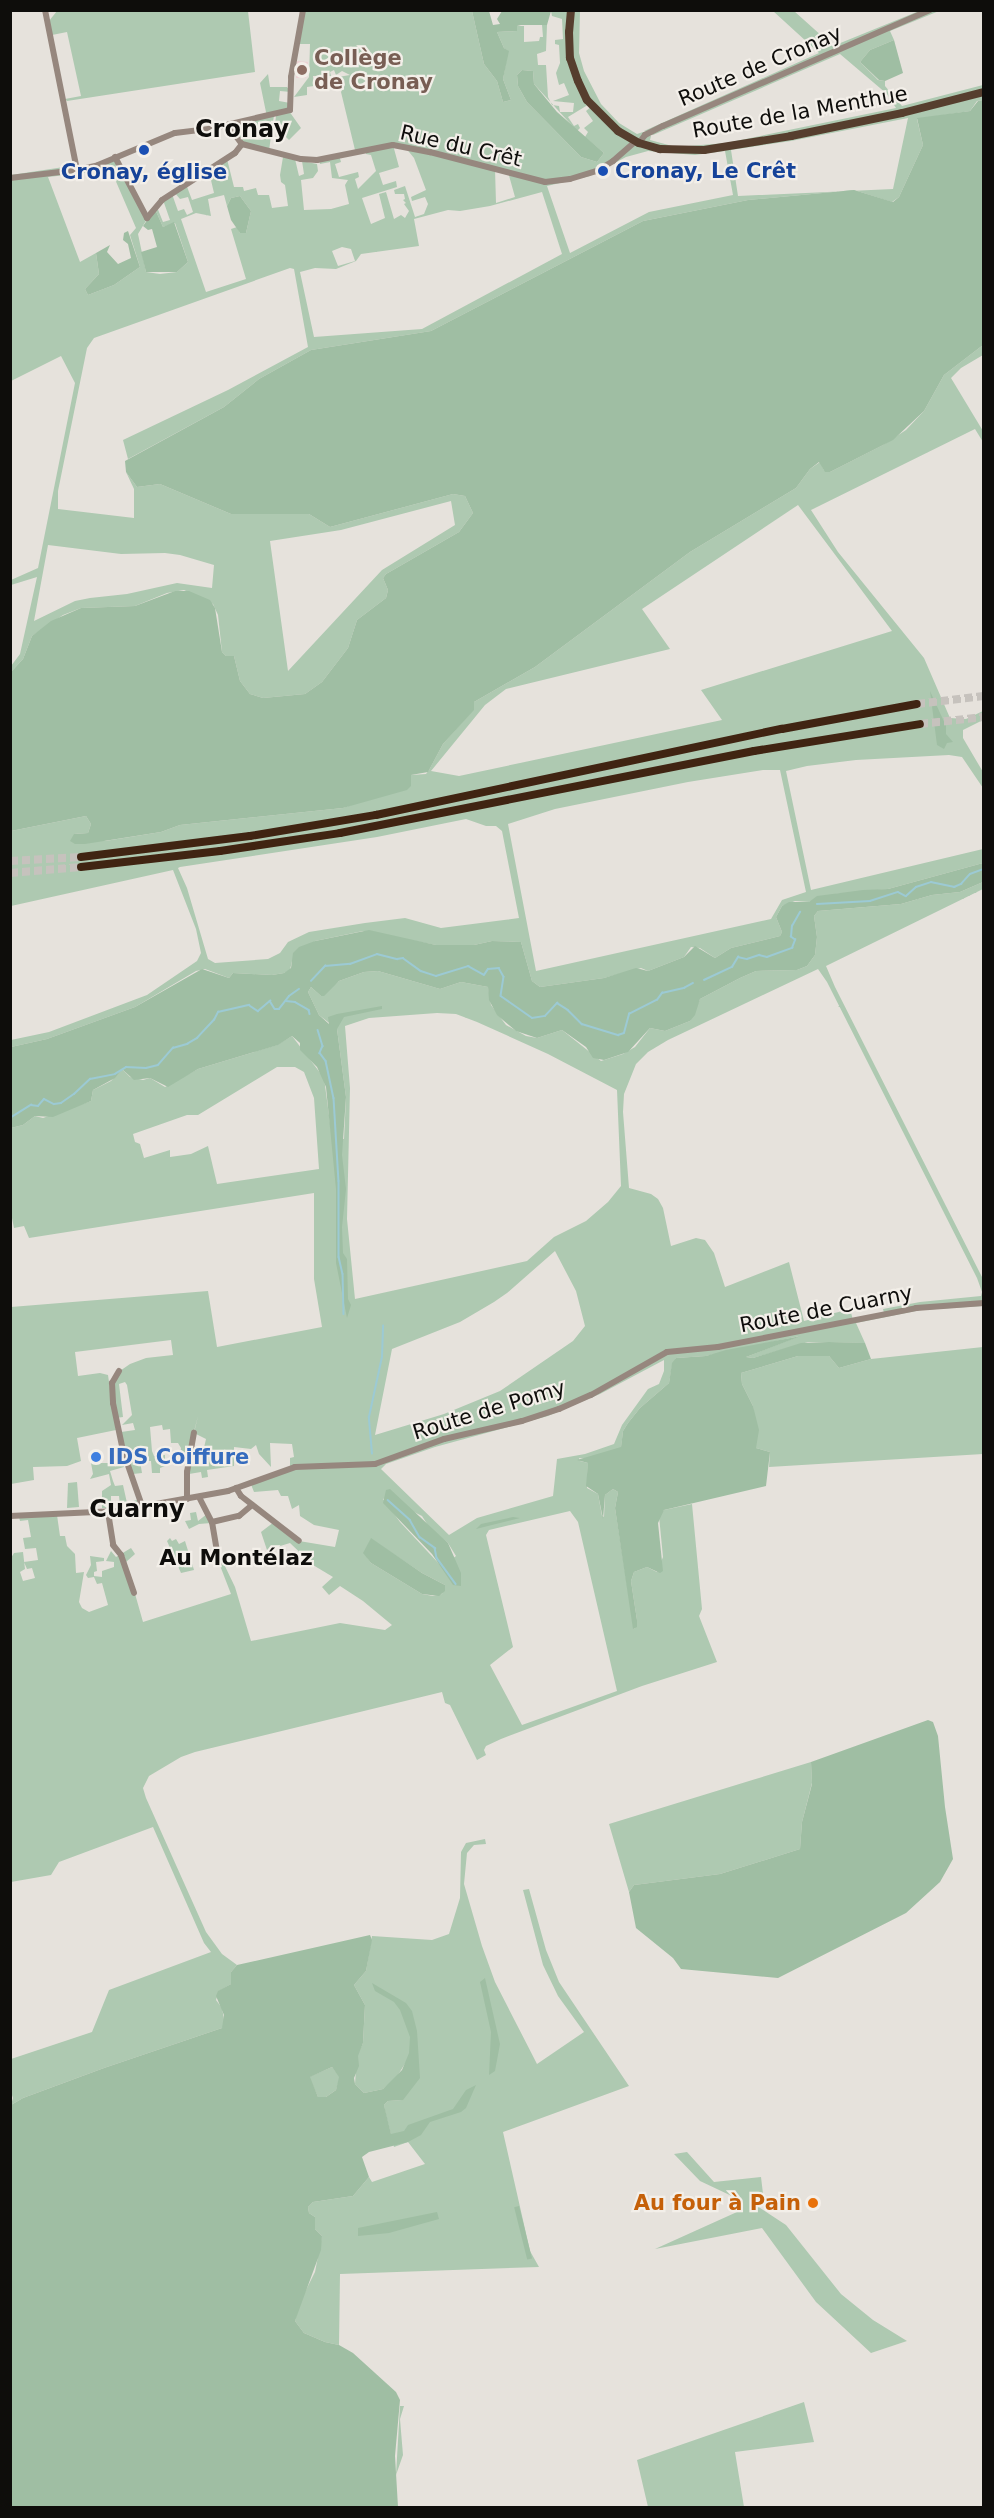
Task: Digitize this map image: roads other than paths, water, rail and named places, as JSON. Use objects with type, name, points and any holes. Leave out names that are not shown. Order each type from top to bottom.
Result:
[{"type":"highway","points":[[81,857],[234,838],[376,816],[772,731],[917,704]]},
{"type":"highway","points":[[81,867],[244,848],[340,833],[743,753],[920,724]]},
{"type":"main road","name":"Route de la Menthue","points":[[571,10],[570,51],[580,87],[601,116],[637,142],[673,150],[712,149],[845,125],[984,92]]},
{"type":"street","points":[[45,10],[77,170]]},
{"type":"street","points":[[10,178],[77,170],[115,158],[175,133],[228,125],[290,110],[291,77],[303,10]]},
{"type":"street","name":"Route de Cronay","points":[[637,142],[663,126],[930,10]]},
{"type":"street","points":[[115,158],[147,218],[162,200],[234,153],[242,144],[228,125]]},
{"type":"street","name":"Rue du Crêt","points":[[242,144],[301,159],[317,160],[393,145],[430,152],[533,180],[554,182],[597,171],[614,161],[637,142]]},
{"type":"street","name":"Route de Cuarny","points":[[675,1350],[718,1347],[916,1308],[984,1303]]},
{"type":"street","name":"Route de Pomy","points":[[10,1516],[108,1512],[199,1497],[236,1488],[295,1467],[368,1465],[384,1462],[444,1439],[522,1421],[559,1409],[591,1395],[657,1356],[675,1350]]},
{"type":"street","points":[[119,1371],[112,1383],[113,1403],[123,1451],[142,1506]]},
{"type":"street","points":[[187,1499],[187,1472],[194,1433]]},
{"type":"street","points":[[236,1488],[252,1505],[298,1541]]},
{"type":"street","points":[[199,1497],[212,1522],[219,1563]]},
{"type":"street","points":[[212,1522],[239,1516],[252,1505]]},
{"type":"street","points":[[108,1512],[113,1545],[121,1556],[134,1593]]},
{"type":"waterway","points":[[817,904],[870,901],[898,892],[906,896],[916,887],[931,882],[954,887],[961,884],[970,874],[984,869]]},
{"type":"waterway","points":[[704,980],[732,967],[738,957],[747,959],[759,955],[767,957],[792,948],[795,940],[791,937],[792,926],[800,912]]},
{"type":"waterway","points":[[311,981],[325,966],[350,964],[377,954],[397,959],[403,958],[421,971],[436,976],[468,966],[484,975],[488,969],[499,968],[504,977],[501,996],[532,1018],[545,1016],[557,1003],[582,1024],[618,1035],[624,1033],[629,1014],[657,1000],[662,993],[684,988],[693,983]]},
{"type":"waterway","points":[[10,1118],[31,1105],[38,1106],[44,1099],[54,1104],[61,1103],[90,1079],[115,1074],[126,1067],[146,1068],[158,1065],[173,1048],[197,1038],[214,1020],[218,1012],[249,1005],[258,1011],[270,1001],[275,1009],[279,1009],[289,996],[299,989]]},
{"type":"waterway","points":[[286,1001],[295,1002],[309,1010],[310,1014]]},
{"type":"waterway","points":[[318,1030],[323,1046],[320,1053],[326,1061],[334,1098],[339,1181],[339,1257],[343,1274],[344,1314]]},
{"type":"waterway","points":[[372,1454],[369,1417],[382,1357],[383,1326]]},
{"type":"waterway","points":[[388,1500],[410,1520],[420,1537],[435,1548],[437,1558],[456,1584]]},
{"type":"tunnel","points":[[917,704],[984,696]]},
{"type":"tunnel","points":[[920,724],[984,717]]},
{"type":"tunnel","points":[[10,861],[81,857]]},
{"type":"tunnel","points":[[10,873],[81,867]]},
{"type":"place","name":"Collège de Cronay","points":[[302,70]]},
{"type":"place","name":"Cronay, église","points":[[144,150]]},
{"type":"place","name":"Cronay, Le Crêt","points":[[603,171]]},
{"type":"place","name":"IDS Coiffure","points":[[96,1457]]},
{"type":"place","name":"Au four à Pain","points":[[813,2203]]},
{"type":"district","name":"Cronay","points":[[242,130]]},
{"type":"district","name":"Cuarny","points":[[137,1510]]},
{"type":"district","name":"Au Montélaz","points":[[236,1558]]}]
